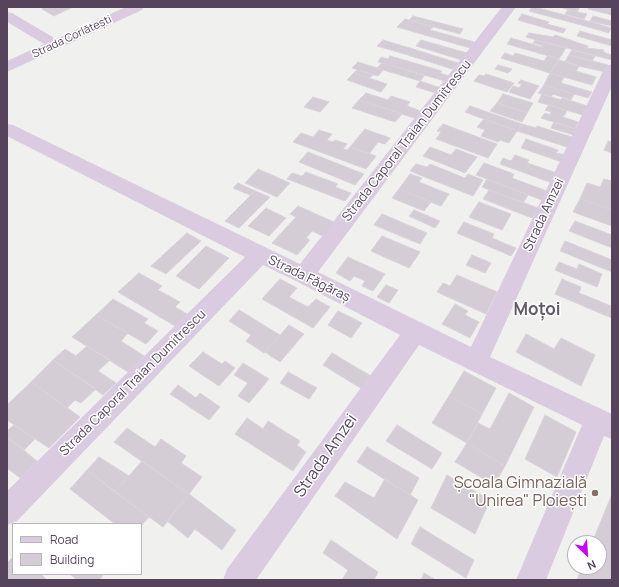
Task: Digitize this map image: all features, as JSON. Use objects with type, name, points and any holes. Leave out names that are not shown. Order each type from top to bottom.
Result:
[{"type":"street","name":"Strada Corlătești","points":[[7,67],[137,7]]},
{"type":"street","name":"Strada Caporal Traian Dumitrescu","points":[[304,275],[509,7]]},
{"type":"street","points":[[7,16],[55,45]]},
{"type":"street","name":"Strada Amzei","points":[[476,360],[612,69]]},
{"type":"street","name":"Strada Făgăraș","points":[[7,128],[260,255],[304,275],[415,332],[476,360],[604,424]]},
{"type":"street","name":"Strada Caporal Traian Dumitrescu","points":[[7,511],[260,255]]},
{"type":"street","name":"Strada Amzei","points":[[238,580],[415,332]]},
{"type":"street","points":[[531,580],[604,424]]},
{"type":"building","points":[[46,7],[73,7],[54,16],[42,9]]},
{"type":"building","points":[[532,7],[584,20],[581,25],[529,11]]},
{"type":"building","points":[[559,7],[580,7],[577,12]]},
{"type":"building","points":[[589,7],[604,7],[612,9],[612,15],[588,9]]},
{"type":"building","points":[[568,10],[587,14],[584,19],[565,14]]},
{"type":"building","points":[[522,14],[549,22],[547,24],[566,29],[563,33],[518,20]]},
{"type":"building","points":[[413,16],[463,29],[460,34],[409,20]]},
{"type":"building","points":[[593,16],[612,21],[612,26],[590,21]]},
{"type":"building","points":[[405,19],[433,27],[430,30],[474,42],[470,48],[397,27]]},
{"type":"building","points":[[584,20],[611,28],[609,33],[581,25]]},
{"type":"building","points":[[580,31],[612,40],[612,46],[577,36]]},
{"type":"building","points":[[529,33],[553,37],[555,35],[588,46],[587,48],[604,50],[603,52],[612,55],[612,60],[526,37]]},
{"type":"building","points":[[511,38],[542,47],[544,46],[533,43],[535,40],[566,48],[559,59],[507,44]]},
{"type":"building","points":[[383,40],[413,49],[408,55],[377,46]]},
{"type":"building","points":[[421,40],[467,53],[462,60],[416,46]]},
{"type":"building","points":[[413,49],[458,63],[452,69],[408,55]]},
{"type":"building","points":[[572,50],[595,56],[592,61],[569,55]]},
{"type":"building","points":[[505,53],[513,56],[515,53],[544,61],[548,55],[559,59],[550,73],[501,58]]},
{"type":"building","points":[[569,55],[608,65],[605,72],[579,66],[565,61]]},
{"type":"building","points":[[390,56],[442,71],[440,73],[449,76],[445,81],[378,62],[381,57],[388,59]]},
{"type":"building","points":[[559,60],[579,66],[576,71],[596,77],[592,85],[550,73]]},
{"type":"building","points":[[358,62],[383,70],[378,76],[352,68]]},
{"type":"building","points":[[382,63],[425,75],[420,81],[377,68]]},
{"type":"building","points":[[498,65],[512,69],[508,73],[495,69]]},
{"type":"building","points":[[357,70],[373,75],[369,78],[354,73]]},
{"type":"building","points":[[354,73],[387,84],[381,92],[347,80]]},
{"type":"building","points":[[550,73],[564,77],[561,83],[592,92],[588,98],[544,85]]},
{"type":"building","points":[[486,74],[514,83],[507,92],[474,81],[479,75],[484,76]]},
{"type":"building","points":[[521,80],[539,86],[530,99],[509,92],[513,86],[519,88],[522,84],[518,83]]},
{"type":"building","points":[[420,81],[441,88],[436,93],[416,87]]},
{"type":"building","points":[[544,85],[574,94],[571,100],[553,94],[551,97],[538,93]]},
{"type":"building","points":[[366,93],[388,100],[391,96],[410,102],[407,106],[423,112],[417,119],[359,100]]},
{"type":"building","points":[[503,94],[533,103],[527,113],[497,103]]},
{"type":"building","points":[[542,94],[561,100],[562,98],[591,107],[586,116],[538,102]]},
{"type":"building","points":[[313,97],[329,102],[320,112],[304,107]]},
{"type":"building","points":[[359,100],[402,114],[395,122],[352,108]]},
{"type":"building","points":[[497,103],[527,113],[522,122],[490,111]]},
{"type":"building","points":[[549,105],[567,111],[563,117],[578,122],[575,129],[541,118],[545,113],[550,115],[551,112],[545,110]]},
{"type":"building","points":[[470,106],[522,124],[517,131],[465,112]]},
{"type":"building","points":[[484,119],[517,131],[509,143],[500,140],[498,142],[481,136],[485,130],[477,127]]},
{"type":"building","points":[[554,122],[580,130],[577,136],[551,128]]},
{"type":"building","points":[[443,124],[497,144],[488,158],[436,139],[441,132],[437,131]]},
{"type":"building","points":[[522,124],[536,128],[537,126],[575,138],[570,148],[517,131]]},
{"type":"building","points":[[365,129],[390,138],[385,144],[378,142],[369,154],[350,147]]},
{"type":"building","points":[[319,130],[332,134],[327,140],[333,142],[335,140],[347,144],[343,149],[347,150],[350,147],[376,156],[366,169],[293,142],[301,133],[313,137]]},
{"type":"building","points":[[526,139],[558,150],[556,153],[565,155],[562,162],[521,148]]},
{"type":"building","points":[[608,141],[612,142],[612,153],[604,150]]},
{"type":"building","points":[[430,147],[451,155],[456,149],[477,157],[465,173],[423,156]]},
{"type":"building","points":[[308,152],[364,174],[355,185],[299,162]]},
{"type":"building","points":[[515,155],[529,160],[527,163],[557,173],[552,183],[500,164],[503,158],[511,161]]},
{"type":"building","points":[[484,163],[514,174],[512,178],[547,191],[542,200],[476,175]]},
{"type":"building","points":[[416,164],[427,167],[430,164],[465,178],[468,174],[483,180],[473,196],[410,171]]},
{"type":"building","points":[[258,169],[290,183],[277,197],[245,183]]},
{"type":"building","points":[[306,172],[338,184],[335,187],[351,193],[345,201],[287,179],[292,173],[302,176]]},
{"type":"building","points":[[410,174],[422,178],[419,182],[449,194],[441,206],[399,189]]},
{"type":"building","points":[[487,179],[528,195],[523,203],[482,187]]},
{"type":"building","points":[[604,179],[612,181],[612,210],[580,199],[587,183],[600,187]]},
{"type":"building","points":[[238,183],[255,191],[250,195],[233,188]]},
{"type":"building","points":[[399,189],[431,202],[424,211],[392,198]]},
{"type":"building","points":[[489,190],[538,208],[532,218],[483,199]]},
{"type":"building","points":[[255,191],[270,197],[239,228],[225,221]]},
{"type":"building","points":[[580,199],[612,210],[612,226],[573,212]]},
{"type":"building","points":[[479,202],[511,214],[502,230],[469,217]]},
{"type":"building","points":[[298,206],[336,223],[325,237],[312,231],[306,238],[310,240],[297,255],[272,243],[296,217],[290,214]]},
{"type":"building","points":[[266,208],[286,218],[269,236],[248,226]]},
{"type":"building","points":[[414,210],[440,221],[435,228],[409,216]]},
{"type":"building","points":[[382,214],[427,233],[420,244],[374,225]]},
{"type":"building","points":[[575,221],[612,235],[612,248],[569,231]]},
{"type":"building","points":[[464,222],[494,234],[492,238],[516,248],[511,256],[457,233]]},
{"type":"building","points":[[187,233],[201,241],[166,274],[151,266]]},
{"type":"building","points":[[382,236],[420,252],[409,268],[371,251]]},
{"type":"building","points":[[565,241],[612,260],[612,272],[560,251]]},
{"type":"building","points":[[206,246],[229,258],[199,289],[176,276]]},
{"type":"building","points":[[472,255],[491,263],[485,273],[466,265]]},
{"type":"building","points":[[348,257],[385,274],[373,291],[362,286],[365,281],[354,276],[350,281],[336,273]]},
{"type":"building","points":[[559,262],[577,269],[579,264],[602,274],[597,287],[555,270]]},
{"type":"building","points":[[139,273],[162,286],[158,290],[180,302],[175,307],[187,314],[175,326],[118,292]]},
{"type":"building","points":[[457,275],[497,292],[486,314],[437,292],[443,283],[450,286]]},
{"type":"building","points":[[280,279],[297,288],[289,297],[308,307],[316,299],[330,307],[313,328],[262,299]]},
{"type":"building","points":[[562,279],[581,287],[579,293],[611,306],[607,316],[555,294]]},
{"type":"building","points":[[386,285],[398,290],[389,303],[377,297]]},
{"type":"building","points":[[113,299],[148,319],[144,323],[158,331],[146,344],[96,315]]},
{"type":"building","points":[[612,303],[612,318],[607,316]]},
{"type":"building","points":[[455,304],[468,311],[465,315],[479,322],[470,338],[442,324]]},
{"type":"building","points":[[239,310],[280,335],[264,353],[246,341],[251,335],[229,321]]},
{"type":"building","points":[[338,311],[362,323],[351,338],[328,325]]},
{"type":"building","points":[[96,315],[128,333],[121,341],[144,356],[128,372],[72,337]]},
{"type":"building","points":[[289,325],[304,334],[280,362],[265,352]]},
{"type":"building","points":[[526,334],[554,349],[561,338],[595,355],[581,386],[516,352]]},
{"type":"building","points":[[87,346],[110,360],[98,371],[116,383],[103,395],[53,360],[65,349],[76,356]]},
{"type":"building","points":[[203,352],[222,364],[225,361],[235,368],[219,386],[189,366]]},
{"type":"building","points":[[332,353],[371,376],[362,389],[323,365]]},
{"type":"building","points":[[53,360],[96,389],[81,403],[75,400],[67,408],[31,382]]},
{"type":"building","points":[[243,363],[269,379],[249,403],[238,396],[248,383],[234,375]]},
{"type":"building","points":[[464,371],[496,388],[482,414],[449,396]]},
{"type":"building","points":[[288,372],[317,388],[309,399],[280,383]]},
{"type":"building","points":[[31,382],[80,417],[49,448],[7,420],[7,405]]},
{"type":"building","points":[[178,385],[196,398],[200,393],[220,407],[209,420],[170,394]]},
{"type":"building","points":[[509,393],[534,407],[505,466],[467,443],[478,423],[490,429]]},
{"type":"building","points":[[449,396],[482,414],[467,443],[432,423]]},
{"type":"building","points":[[545,415],[576,432],[557,477],[525,459]]},
{"type":"building","points":[[247,418],[263,429],[268,421],[300,441],[297,445],[306,452],[293,471],[235,434]]},
{"type":"building","points":[[14,425],[35,439],[24,450],[7,437],[7,431]]},
{"type":"building","points":[[397,425],[442,453],[432,469],[386,441]]},
{"type":"building","points":[[127,428],[155,447],[161,439],[186,456],[181,463],[202,477],[189,494],[114,442]]},
{"type":"building","points":[[7,437],[37,461],[20,478],[7,468]]},
{"type":"building","points":[[467,443],[505,466],[494,485],[455,462]]},
{"type":"building","points":[[367,447],[419,478],[410,495],[357,462]]},
{"type":"building","points":[[99,457],[129,476],[115,492],[87,470]]},
{"type":"building","points":[[142,461],[189,494],[163,527],[115,492]]},
{"type":"building","points":[[87,470],[149,517],[142,525],[142,523],[114,523],[70,489]]},
{"type":"building","points":[[447,475],[490,500],[475,534],[431,508]]},
{"type":"building","points":[[385,479],[418,500],[397,539],[335,496],[345,482],[374,498]]},
{"type":"building","points":[[189,494],[236,530],[222,550],[195,529],[188,538],[167,521]]},
{"type":"building","points":[[612,494],[612,580],[577,580],[579,575],[607,575],[607,535],[595,535]]},
{"type":"building","points":[[420,527],[474,560],[466,578],[411,544]]},
{"type":"building","points":[[331,540],[378,572],[374,580],[342,580],[348,570],[323,553]]},
{"type":"building","points":[[12,558],[12,575],[42,575],[47,580],[7,580],[7,563]]},
{"type":"building","points":[[424,573],[436,580],[421,580]]},
{"type":"building","points":[[71,575],[103,575],[99,580],[77,580]]},
{"type":"place","name":"Școala Gimnazială \"Unirea\" Ploiești","points":[[595,493]]},
{"type":"district","name":"Moțoi","points":[[537,310]]}]
